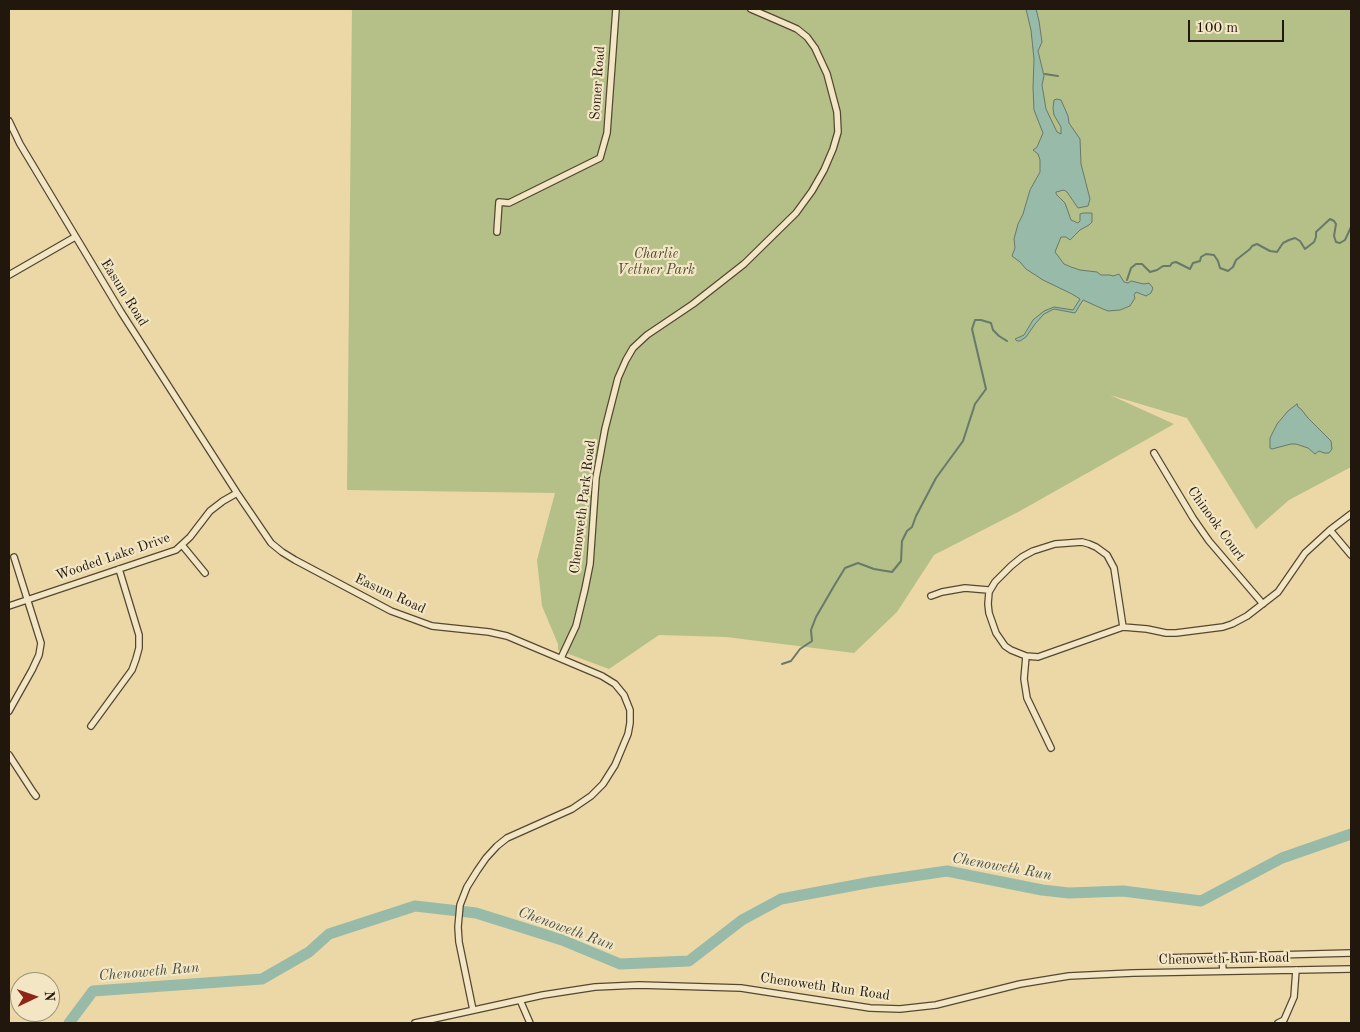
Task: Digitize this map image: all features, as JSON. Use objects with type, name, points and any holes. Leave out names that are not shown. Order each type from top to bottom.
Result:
[{"type":"street","name":"Somer Road","points":[[498,232],[498,202],[509,203],[600,158],[607,133],[616,9]]},
{"type":"street","name":"Chenoweth Park Road","points":[[561,658],[576,626],[586,589],[590,564],[596,478],[605,429],[618,378],[626,360],[633,348],[647,335],[693,304],[744,264],[796,213],[824,170],[838,132],[837,112],[827,74],[815,48],[807,37],[788,24],[751,9]]},
{"type":"street","name":"Easum Road","points":[[9,121],[20,144],[123,316],[237,493],[267,537],[282,552],[391,611],[423,624],[507,636],[608,679],[624,695],[628,704],[630,719],[628,734],[623,749],[608,778],[591,796],[572,809],[518,833],[497,846],[477,870],[467,887],[460,905],[458,917],[459,942],[473,1010]]},
{"type":"street","points":[[9,275],[75,237]]},
{"type":"street","name":"Chinook Court","points":[[1154,453],[1198,526],[1263,604]]},
{"type":"street","name":"Wooded Lake Drive","points":[[9,606],[176,550],[190,537],[210,511],[222,501],[237,493]]},
{"type":"street","points":[[1123,627],[1114,568],[1107,555],[1096,546],[1082,542],[1055,544],[1033,551],[1011,566],[995,582],[989,592],[989,613],[1000,640],[1011,650],[1026,656],[1038,657],[1123,627],[1176,634],[1214,629],[1232,624],[1247,616],[1278,592],[1305,553],[1351,514]]},
{"type":"street","points":[[1330,530],[1351,555]]},
{"type":"street","points":[[182,545],[205,573]]},
{"type":"street","points":[[9,711],[32,670],[41,643],[14,557]]},
{"type":"street","points":[[91,726],[132,670],[139,648],[139,635],[119,569]]},
{"type":"street","points":[[931,596],[965,588],[988,590],[989,592]]},
{"type":"street","points":[[1026,656],[1024,679],[1027,698],[1051,748]]},
{"type":"street","points":[[9,755],[36,796]]},
{"type":"street","points":[[1161,958],[1351,953]]},
{"type":"street","points":[[1222,956],[1223,971]]},
{"type":"street","name":"Chenoweth Run Road","points":[[416,1023],[574,989],[595,987],[639,985],[742,988],[870,1008],[900,1009],[936,1005],[1020,984],[1069,976],[1351,969]]},
{"type":"street","points":[[1284,1022],[1294,997],[1296,970]]},
{"type":"street","points":[[520,1000],[530,1023]]},
{"type":"green space","name":"Charlie Vettner Park","points":[[352,9],[1351,9],[1351,467],[1289,500],[1256,529],[1187,418],[1110,395],[1174,424],[1020,511],[934,555],[897,612],[854,653],[726,637],[659,635],[609,669],[558,650],[558,644],[542,606],[537,560],[555,493],[347,490]]},
{"type":"shaded area","points":[[1026,9],[1036,9],[1039,21],[1042,42],[1038,51],[1044,76],[1042,85],[1046,109],[1057,132],[1061,134],[1061,127],[1054,115],[1053,108],[1054,100],[1061,100],[1069,123],[1080,139],[1081,164],[1090,199],[1088,206],[1078,208],[1064,190],[1056,192],[1056,194],[1065,203],[1071,220],[1078,223],[1080,221],[1080,214],[1092,213],[1092,222],[1070,240],[1066,237],[1061,237],[1055,252],[1064,264],[1071,267],[1097,272],[1101,275],[1113,276],[1119,274],[1124,282],[1149,283],[1153,288],[1151,293],[1146,296],[1136,292],[1130,306],[1120,310],[1108,311],[1083,300],[1075,313],[1054,309],[1044,314],[1026,337],[1017,341],[1015,339],[1024,335],[1033,320],[1044,311],[1054,307],[1073,310],[1080,299],[1043,280],[1026,269],[1012,256],[1018,224],[1030,190],[1040,172],[1040,160],[1038,154],[1033,150],[1037,147],[1043,133],[1034,110],[1034,59],[1031,30]]},
{"type":"shaded area","points":[[1297,404],[1331,441],[1332,449],[1329,453],[1319,451],[1315,454],[1308,448],[1296,444],[1270,448],[1270,438],[1277,424]]},
{"type":"waterway","points":[[1045,74],[1058,76]]},
{"type":"waterway","points":[[1127,280],[1131,268],[1136,264],[1142,264],[1150,272],[1163,266],[1170,266],[1176,262],[1190,269],[1193,263],[1200,261],[1201,257],[1206,254],[1214,255],[1220,268],[1228,271],[1233,267],[1236,260],[1257,244],[1270,251],[1277,252],[1283,243],[1295,238],[1300,241],[1305,249],[1314,242],[1316,232],[1330,219],[1336,224],[1334,236],[1336,242],[1340,243],[1345,240],[1351,227]]},
{"type":"waterway","points":[[782,664],[791,661],[800,649],[812,641],[811,630],[816,617],[845,568],[858,563],[874,569],[892,572],[901,561],[902,541],[907,531],[912,527],[936,478],[963,441],[975,404],[986,389],[972,329],[975,320],[991,323],[993,330],[1007,341]]},
{"type":"waterway","name":"Chenoweth Run","points":[[69,1023],[93,991],[262,979],[309,952],[329,934],[415,906],[476,913],[562,940],[620,964],[689,961],[742,920],[781,899],[872,882],[947,871],[1042,890],[1069,893],[1123,891],[1201,901],[1282,858],[1351,834]]}]
